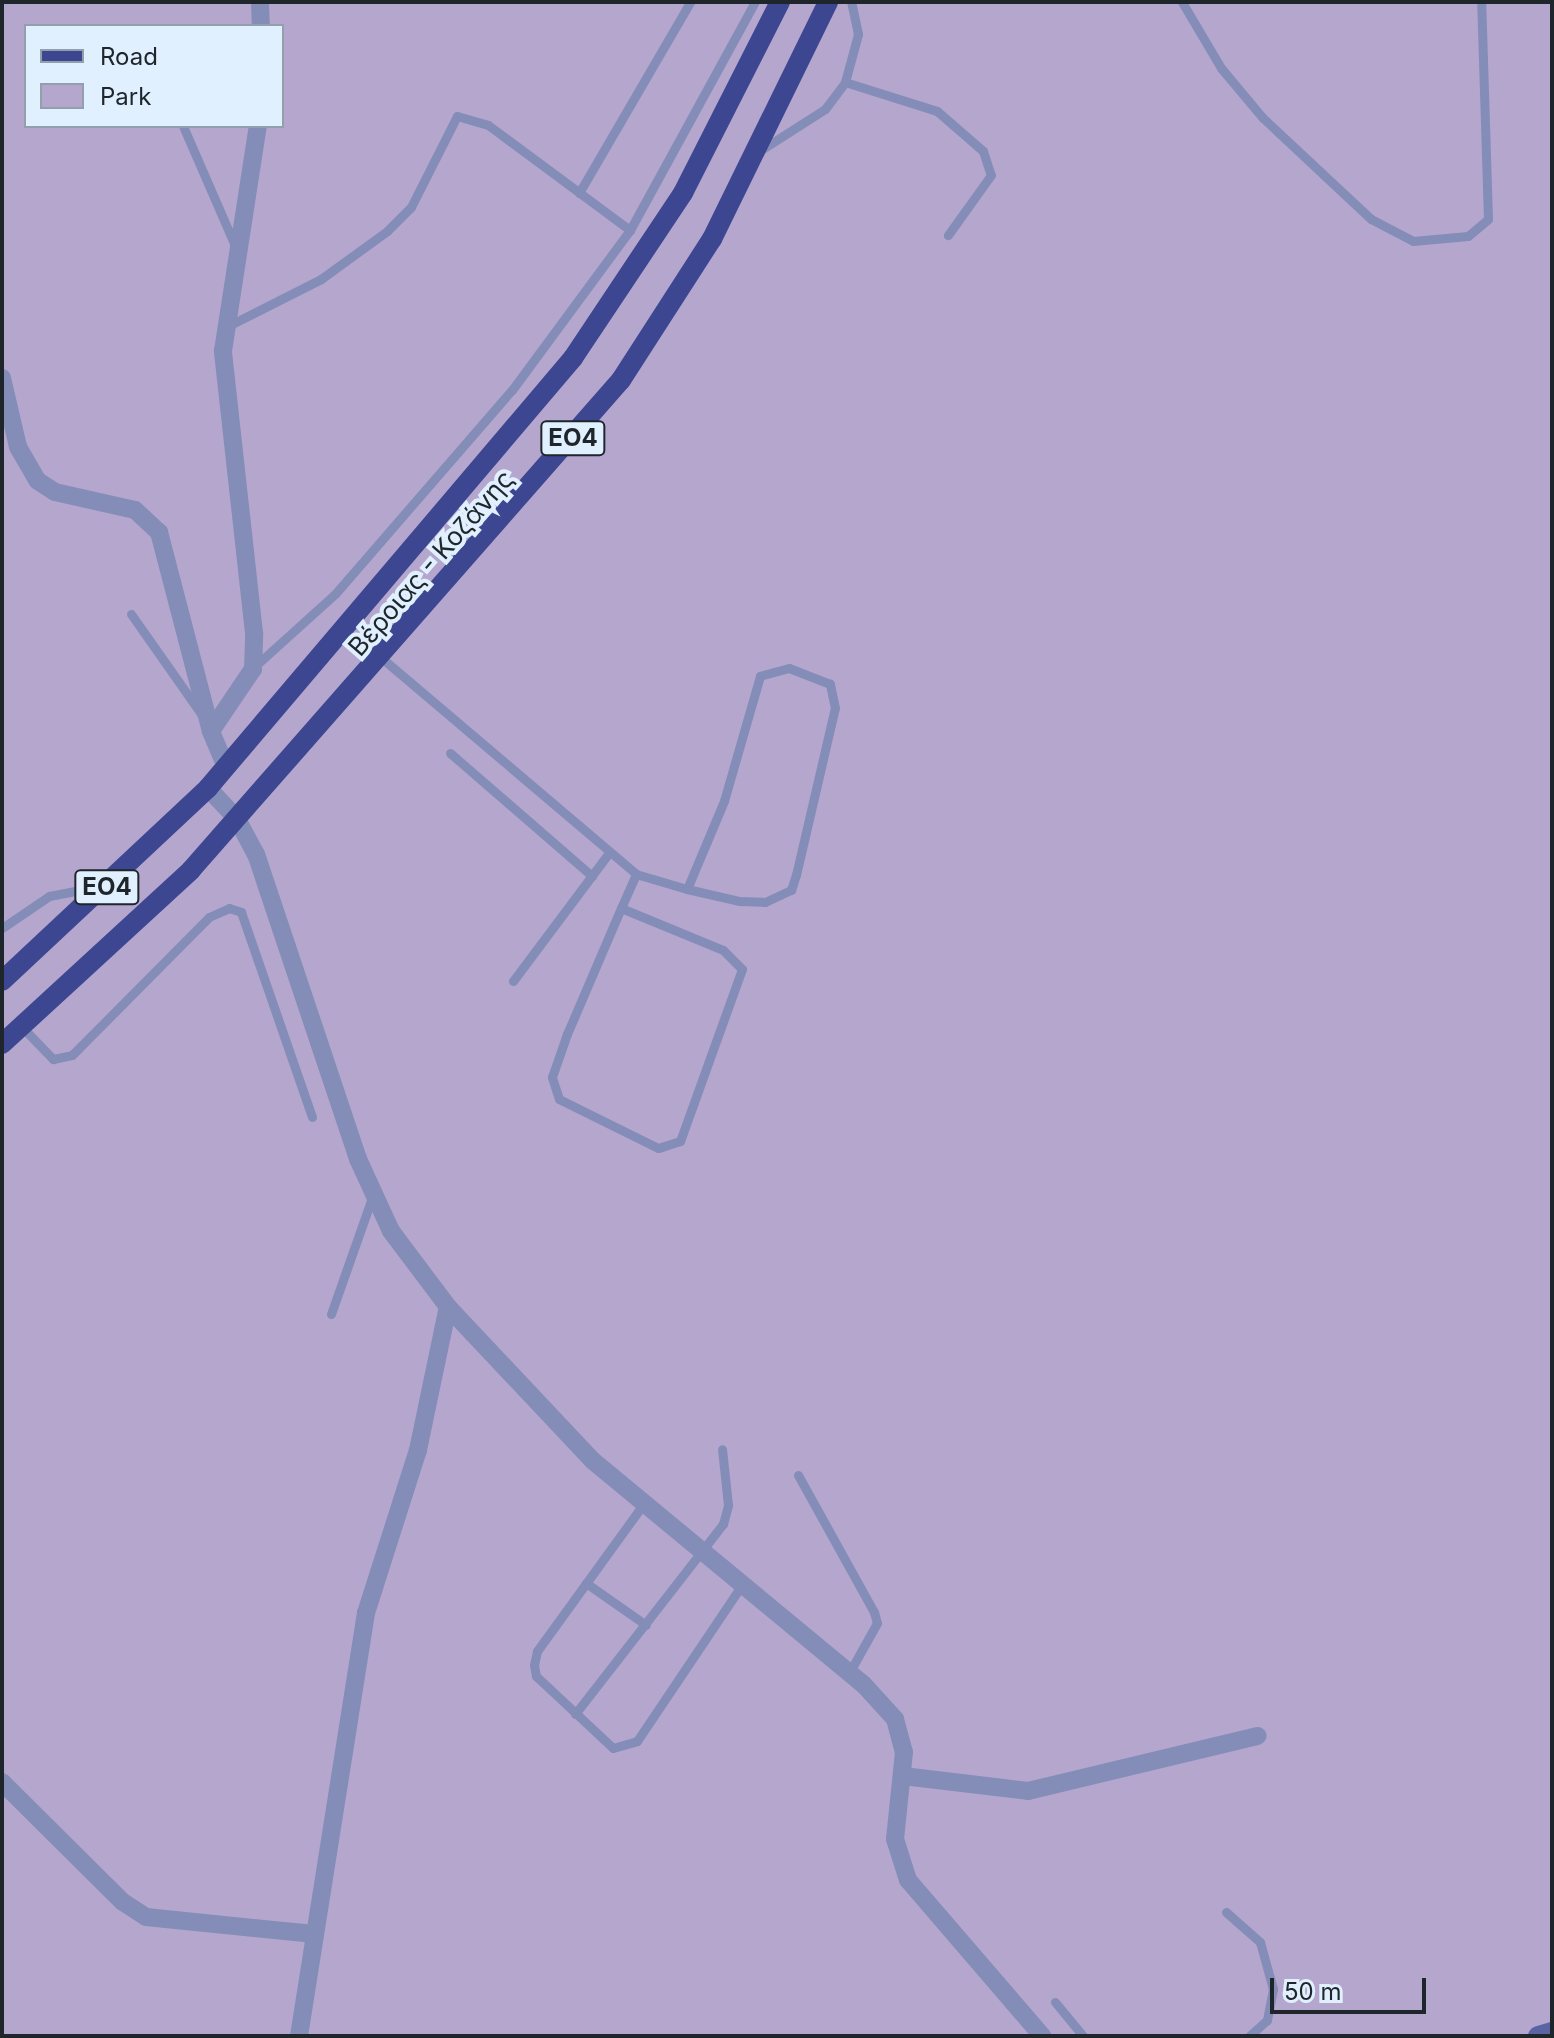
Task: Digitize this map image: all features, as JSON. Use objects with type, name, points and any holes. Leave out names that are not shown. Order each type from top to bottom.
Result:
[{"type":"main road","name":"Βέροιας - Κοζάνης","points":[[2,981],[108,886],[208,788],[573,358],[683,193],[780,2]]},
{"type":"main road","name":"Βέροιας - Κοζάνης","points":[[2,1044],[98,963],[237,819],[384,660],[621,380],[761,150],[828,2]]},
{"type":"street","points":[[260,2],[261,24]]},
{"type":"street","points":[[208,724],[253,669],[252,609],[223,384],[226,327],[236,248],[258,128]]},
{"type":"street","points":[[2,378],[18,447],[38,481],[55,492],[135,510],[159,532],[208,724],[226,767]]},
{"type":"street","points":[[208,788],[237,819],[373,1195],[448,1307],[642,1506],[849,1673],[895,1719],[903,1776],[895,1839],[908,1880],[1042,2036]]},
{"type":"street","points":[[299,2036],[366,1613],[418,1450],[448,1307]]},
{"type":"street","points":[[903,1776],[1028,1791],[1257,1736]]},
{"type":"street","points":[[2,1782],[123,1902],[146,1917],[314,1934]]},
{"type":"street","points":[[1538,2036],[1552,2032]]},
{"type":"lane","points":[[579,193],[690,2]]},
{"type":"lane","points":[[253,669],[335,594],[503,401],[630,230],[755,2]]},
{"type":"lane","points":[[761,150],[825,109],[845,82],[858,34],[851,2]]},
{"type":"lane","points":[[1182,2],[1221,68],[1263,118],[1371,219],[1413,241],[1468,236],[1488,219],[1481,2]]},
{"type":"lane","points":[[845,82],[937,111],[983,151],[991,175],[948,235]]},
{"type":"lane","points":[[226,327],[321,279],[387,231],[411,207],[457,116],[488,125],[630,230]]},
{"type":"lane","points":[[184,128],[236,248]]},
{"type":"lane","points":[[131,614],[208,724]]},
{"type":"lane","points":[[384,660],[608,854],[636,874],[687,889],[765,902],[791,890],[835,708],[830,684],[815,674],[782,668],[760,676],[724,801],[687,889]]},
{"type":"lane","points":[[450,753],[592,876]]},
{"type":"lane","points":[[513,981],[608,854]]},
{"type":"lane","points":[[621,908],[723,950],[742,969],[680,1141],[658,1148],[559,1099],[554,1090],[567,1034],[621,908],[636,874]]},
{"type":"lane","points":[[2,928],[49,896],[108,886]]},
{"type":"lane","points":[[22,1027],[53,1059],[72,1055],[209,917],[229,908],[241,912],[312,1117]]},
{"type":"lane","points":[[331,1314],[373,1195]]},
{"type":"lane","points":[[575,1714],[698,1554],[728,1505],[722,1449]]},
{"type":"lane","points":[[798,1475],[874,1612],[877,1623],[849,1673]]},
{"type":"lane","points":[[642,1506],[537,1651],[534,1665],[575,1714],[613,1748],[637,1741],[741,1586]]},
{"type":"lane","points":[[586,1583],[646,1625]]},
{"type":"lane","points":[[1226,1912],[1260,1942],[1273,1989],[1267,2020],[1249,2036]]},
{"type":"lane","points":[[1055,2002],[1083,2036]]},
{"type":"green space","points":[[2,2],[1552,2],[1552,2036],[2,2036]]}]
